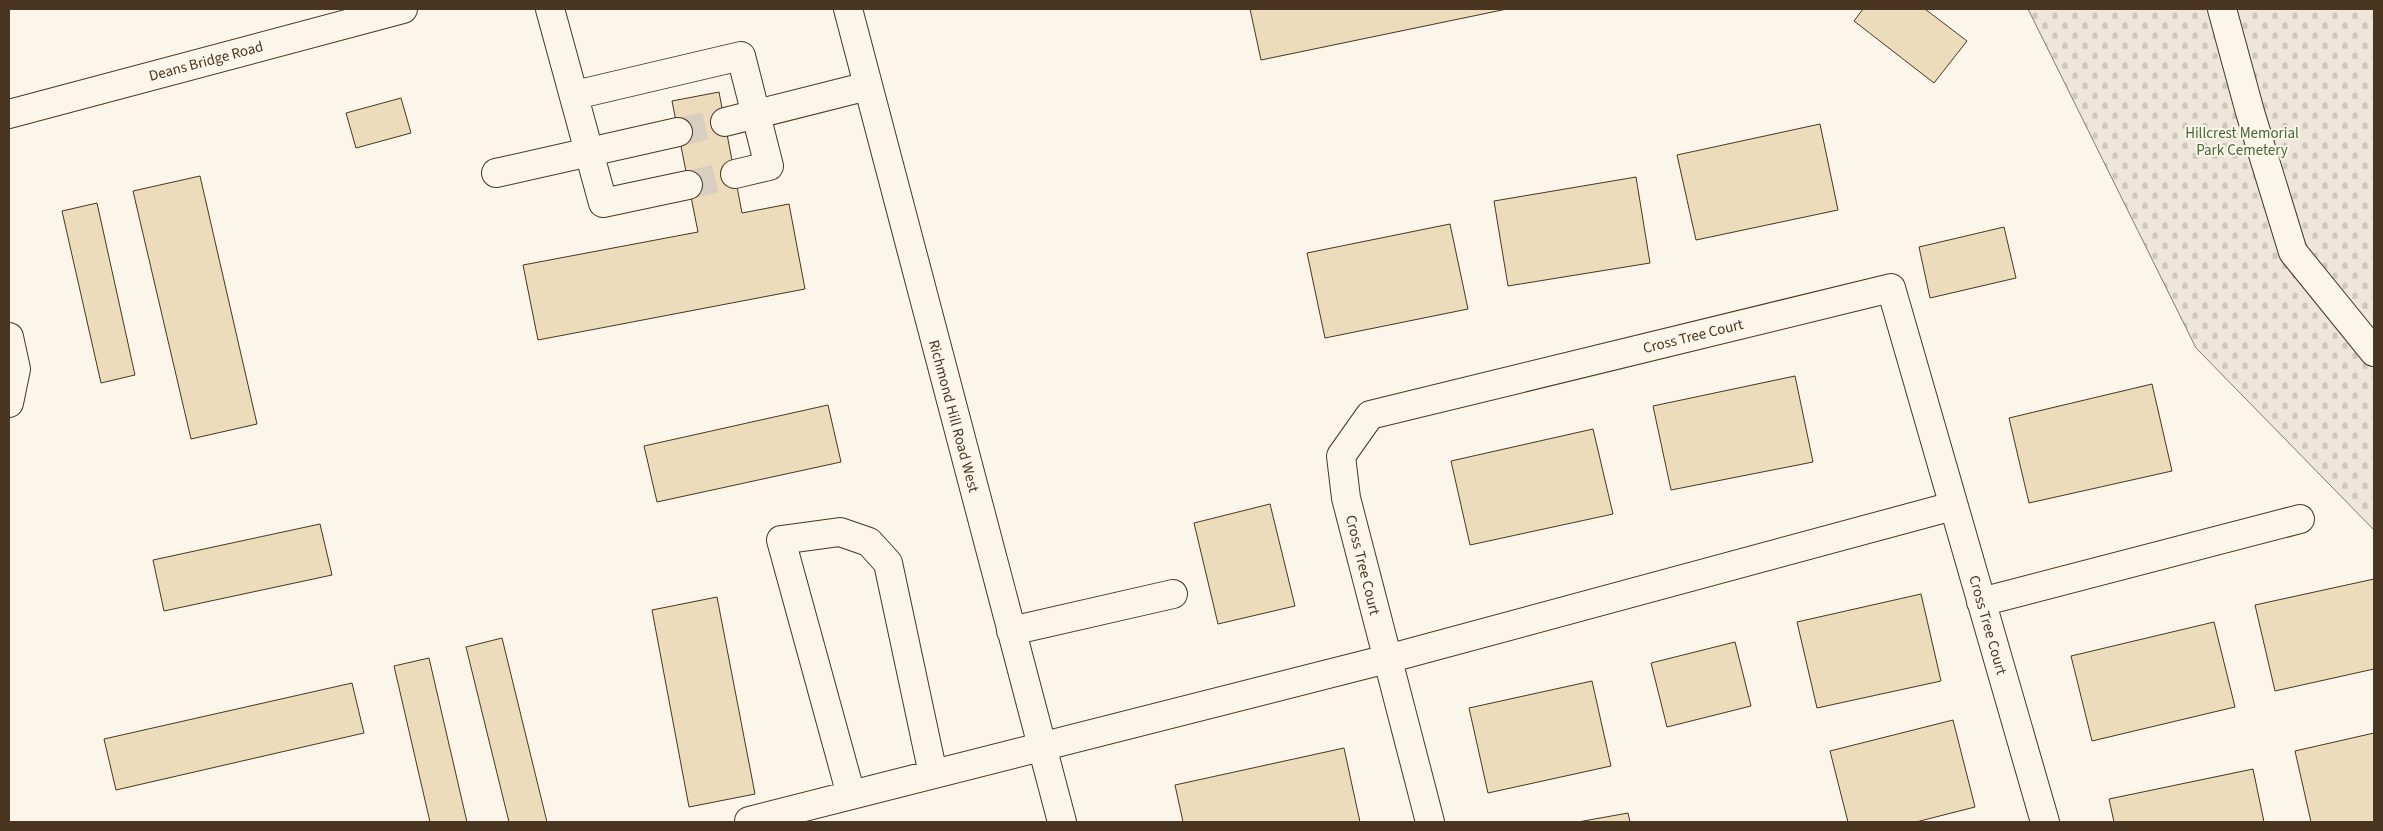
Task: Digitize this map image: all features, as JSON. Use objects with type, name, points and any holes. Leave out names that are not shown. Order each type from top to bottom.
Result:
[{"type":"main road","name":"Deans Bridge Road","points":[[9,114],[403,9]]},
{"type":"main road","points":[[550,9],[591,153],[603,203],[688,185]]},
{"type":"main road","name":"Richmond Hill Road West","points":[[848,9],[1062,822]]},
{"type":"main road","points":[[2222,9],[2250,112],[2293,252],[2374,352]]},
{"type":"main road","points":[[575,95],[741,56],[769,166],[735,174]]},
{"type":"main road","points":[[725,122],[868,86]]},
{"type":"main road","points":[[496,173],[678,132]]},
{"type":"main road","name":"Cross Tree Court","points":[[1430,822],[1346,498],[1341,456],[1370,414],[1892,288],[1953,506],[2046,822]]},
{"type":"main road","points":[[9,337],[16,369],[9,403]]},
{"type":"main road","points":[[749,821],[1387,659],[1953,506]]},
{"type":"main road","points":[[1981,602],[2300,519]]},
{"type":"main road","points":[[851,795],[781,540],[840,532],[869,542],[888,563],[933,774]]},
{"type":"main road","points":[[1011,631],[1173,594]]},
{"type":"green space","name":"Hillcrest Memorial Park Cemetery","points":[[2028,9],[2374,9],[2374,530],[2196,348]]},
{"type":"building","points":[[1250,9],[1507,9],[1261,60]]},
{"type":"building","points":[[1863,9],[1925,9],[1967,41],[1934,83],[1854,21]]},
{"type":"building","points":[[719,92],[742,213],[789,204],[805,289],[538,340],[523,265],[698,232],[672,101]]},
{"type":"building","points":[[401,98],[411,133],[356,148],[346,113]]},
{"type":"building","points":[[1820,124],[1838,210],[1696,240],[1677,155]]},
{"type":"building","points":[[200,176],[257,424],[191,439],[133,191]]},
{"type":"building","points":[[1636,177],[1650,263],[1508,286],[1494,201]]},
{"type":"building","points":[[97,203],[135,375],[101,383],[62,211]]},
{"type":"building","points":[[1450,224],[1468,309],[1325,338],[1307,253]]},
{"type":"building","points":[[2004,227],[2016,278],[1930,298],[1919,247]]},
{"type":"building","points":[[1795,376],[1813,462],[1671,490],[1653,406]]},
{"type":"building","points":[[2152,384],[2172,471],[2029,503],[2009,418]]},
{"type":"building","points":[[828,405],[841,462],[657,502],[644,446]]},
{"type":"building","points":[[1593,429],[1613,514],[1470,545],[1451,461]]},
{"type":"building","points":[[1270,504],[1295,606],[1218,624],[1194,523]]},
{"type":"building","points":[[320,524],[332,575],[164,611],[153,560]]},
{"type":"building","points":[[2374,579],[2374,669],[2275,691],[2255,605]]},
{"type":"building","points":[[1921,594],[1941,681],[1817,708],[1797,622]]},
{"type":"building","points":[[717,597],[755,794],[689,807],[652,610]]},
{"type":"building","points":[[2214,622],[2235,707],[2092,741],[2071,656]]},
{"type":"building","points":[[502,638],[547,822],[509,822],[466,647]]},
{"type":"building","points":[[1735,642],[1751,706],[1667,727],[1651,663]]},
{"type":"building","points":[[429,658],[467,822],[430,822],[394,666]]},
{"type":"building","points":[[1592,681],[1611,766],[1488,793],[1469,708]]},
{"type":"building","points":[[352,683],[364,733],[116,790],[104,739]]},
{"type":"building","points":[[1953,720],[1975,807],[1916,822],[1848,822],[1830,751]]},
{"type":"building","points":[[2374,733],[2374,822],[2311,822],[2295,751]]},
{"type":"building","points":[[1344,748],[1360,822],[1183,822],[1175,785]]},
{"type":"building","points":[[2253,769],[2264,822],[2114,822],[2109,799]]},
{"type":"building","points":[[1628,813],[1630,822],[1578,822]]},
{"type":"tunnel","points":[[678,132],[725,122]]},
{"type":"tunnel","points":[[688,185],[735,174]]}]
